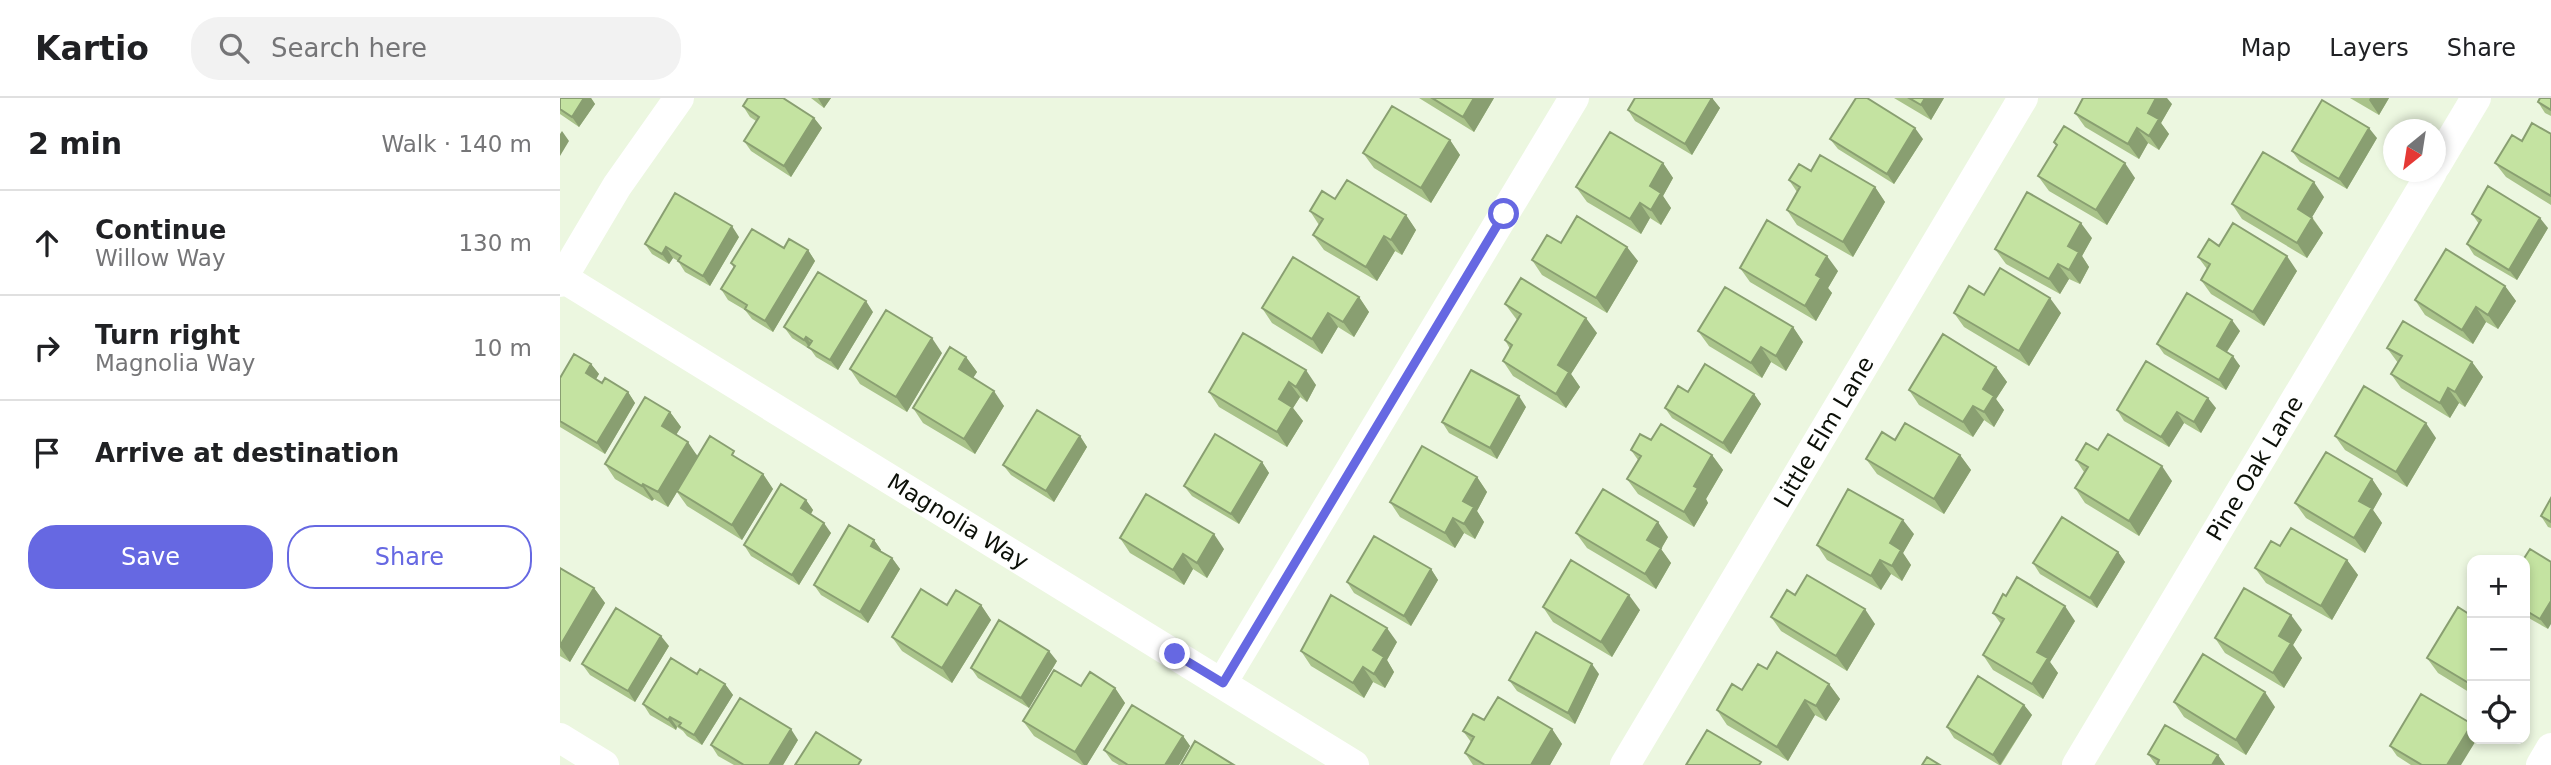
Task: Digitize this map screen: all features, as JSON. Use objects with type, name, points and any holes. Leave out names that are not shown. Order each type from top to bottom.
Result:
[{"type":"street","points":[[561,280],[617,186],[679,98]]},
{"type":"street","points":[[1223,683],[1574,98]]},
{"type":"street","name":"Little Elm Lane","points":[[1625,765],[2023,98]]},
{"type":"street","points":[[2446,147],[2476,98]]},
{"type":"street","name":"Pine Oak Lane","points":[[2077,765],[2426,182]]},
{"type":"street","name":"Magnolia Way","points":[[561,280],[1354,765]]},
{"type":"street","points":[[560,738],[604,765]]},
{"type":"street","points":[[2541,765],[2551,748]]},
{"type":"building","points":[[560,98],[584,98],[572,117],[560,109]]},
{"type":"building","points":[[748,98],[783,98],[814,118],[784,166],[744,141],[759,117],[743,106]]},
{"type":"building","points":[[1432,98],[1474,98],[1463,117]]},
{"type":"building","points":[[1635,98],[1712,98],[1685,144],[1628,110]]},
{"type":"building","points":[[1856,98],[1867,98],[1915,128],[1887,174],[1830,139]]},
{"type":"building","points":[[1909,98],[1925,98],[1921,105]]},
{"type":"building","points":[[2083,98],[2156,98],[2148,113],[2159,119],[2149,136],[2137,128],[2128,144],[2075,113]]},
{"type":"building","points":[[2540,98],[2551,98],[2551,110],[2538,102]]},
{"type":"building","points":[[2322,100],[2369,128],[2339,179],[2292,151]]},
{"type":"building","points":[[1392,106],[1450,140],[1421,188],[1363,153]]},
{"type":"building","points":[[2532,123],[2551,134],[2551,196],[2495,163],[2512,135],[2522,141]]},
{"type":"building","points":[[2064,126],[2125,163],[2096,210],[2038,176],[2057,145],[2054,142]]},
{"type":"building","points":[[1610,132],[1663,163],[1650,186],[1661,193],[1651,210],[1640,203],[1630,219],[1576,187]]},
{"type":"building","points":[[2263,152],[2314,182],[2298,209],[2312,218],[2297,243],[2232,204]]},
{"type":"building","points":[[1820,155],[1875,187],[1843,242],[1787,210],[1800,187],[1789,180],[1799,164],[1811,171]]},
{"type":"building","points":[[1347,180],[1406,215],[1391,240],[1384,236],[1366,267],[1313,235],[1323,219],[1310,211],[1322,191],[1335,199]]},
{"type":"building","points":[[2488,186],[2540,218],[2509,270],[2467,244],[2481,220],[2472,214]]},
{"type":"building","points":[[2027,192],[2081,223],[2068,246],[2079,252],[2069,270],[2058,264],[2049,279],[1995,249]]},
{"type":"building","points":[[675,193],[732,226],[703,276],[678,261],[681,256],[666,247],[662,254],[645,244]]},
{"type":"building","points":[[1577,216],[1627,247],[1596,298],[1532,260],[1547,235],[1561,243]]},
{"type":"building","points":[[1767,220],[1827,256],[1816,275],[1821,278],[1805,306],[1740,268]]},
{"type":"building","points":[[2233,223],[2287,256],[2253,312],[2201,280],[2210,264],[2198,257],[2209,239],[2219,246]]},
{"type":"building","points":[[752,229],[784,248],[789,239],[808,250],[765,321],[745,309],[747,305],[721,289],[735,266],[731,263]]},
{"type":"building","points":[[2446,249],[2505,286],[2488,315],[2476,307],[2462,330],[2415,300]]},
{"type":"building","points":[[1293,257],[1359,297],[1343,322],[1328,313],[1312,339],[1262,308]]},
{"type":"building","points":[[2000,268],[2050,298],[2019,351],[1954,313],[1969,286],[1984,295]]},
{"type":"building","points":[[818,272],[866,301],[830,360],[808,347],[812,341],[806,337],[804,340],[784,327]]},
{"type":"building","points":[[1521,278],[1586,318],[1558,365],[1569,372],[1556,394],[1503,361],[1512,345],[1505,340],[1521,314],[1505,304]]},
{"type":"building","points":[[1725,287],[1793,327],[1776,356],[1761,347],[1751,363],[1698,331]]},
{"type":"building","points":[[2187,293],[2232,320],[2217,346],[2233,356],[2219,380],[2157,344]]},
{"type":"building","points":[[886,310],[932,338],[896,397],[850,369]]},
{"type":"building","points":[[2403,321],[2472,362],[2455,392],[2448,388],[2440,403],[2391,374],[2402,356],[2387,348]]},
{"type":"building","points":[[1243,333],[1306,370],[1296,387],[1289,382],[1279,399],[1292,407],[1277,432],[1209,392]]},
{"type":"building","points":[[1943,334],[1996,367],[1983,389],[1994,396],[1984,412],[1973,406],[1963,422],[1909,390]]},
{"type":"building","points":[[950,347],[966,357],[959,369],[994,391],[964,439],[913,408]]},
{"type":"building","points":[[574,354],[591,364],[586,373],[602,383],[605,378],[628,392],[597,443],[560,421],[560,378]]},
{"type":"building","points":[[2146,361],[2208,398],[2194,422],[2177,412],[2161,437],[2117,410]]},
{"type":"building","points":[[1705,364],[1754,394],[1723,443],[1665,408],[1678,386],[1688,392]]},
{"type":"building","points":[[1471,370],[1519,396],[1490,448],[1442,422]]},
{"type":"building","points":[[2364,386],[2426,423],[2396,472],[2335,436]]},
{"type":"building","points":[[645,397],[670,412],[662,426],[688,442],[658,492],[643,484],[642,486],[605,464]]},
{"type":"building","points":[[1037,410],[1080,436],[1046,491],[1003,465]]},
{"type":"building","points":[[1905,423],[1960,455],[1934,499],[1866,459],[1882,432],[1895,440]]},
{"type":"building","points":[[1661,424],[1712,455],[1694,486],[1698,488],[1684,512],[1627,479],[1641,456],[1631,450],[1640,434],[1651,440]]},
{"type":"building","points":[[1215,434],[1262,462],[1231,514],[1184,486]]},
{"type":"building","points":[[2108,434],[2162,466],[2129,521],[2075,488],[2088,467],[2076,460],[2086,443],[2098,450]]},
{"type":"building","points":[[710,436],[734,451],[732,455],[763,474],[732,525],[677,491]]},
{"type":"building","points":[[1422,446],[1477,477],[1463,501],[1474,507],[1464,524],[1453,518],[1445,533],[1390,502]]},
{"type":"building","points":[[2326,452],[2372,479],[2359,501],[2372,508],[2354,538],[2295,503]]},
{"type":"building","points":[[781,484],[806,500],[801,508],[824,523],[792,575],[744,545]]},
{"type":"building","points":[[1603,489],[1658,522],[1647,540],[1661,548],[1645,574],[1576,533]]},
{"type":"building","points":[[1848,489],[1903,520],[1890,543],[1901,550],[1892,566],[1880,560],[1871,576],[1817,545]]},
{"type":"building","points":[[1146,494],[1214,534],[1197,563],[1183,554],[1173,570],[1120,538]]},
{"type":"building","points":[[2551,498],[2551,522],[2541,516]]},
{"type":"building","points":[[2062,517],[2118,552],[2090,598],[2033,563]]},
{"type":"building","points":[[849,525],[874,540],[871,546],[892,558],[860,612],[814,585]]},
{"type":"building","points":[[2291,528],[2347,560],[2321,606],[2255,568],[2271,541],[2280,546]]},
{"type":"building","points":[[1374,536],[1431,569],[1404,616],[1347,582]]},
{"type":"building","points":[[2530,549],[2551,562],[2551,601],[2540,619],[2530,613],[2530,555],[2526,555]]},
{"type":"building","points":[[1571,560],[1629,595],[1601,642],[1543,607]]},
{"type":"building","points":[[560,568],[594,588],[560,646]]},
{"type":"building","points":[[1807,575],[1865,609],[1836,656],[1771,617],[1787,590],[1795,595]]},
{"type":"building","points":[[2017,577],[2065,606],[2037,652],[2048,658],[2032,684],[1983,655],[2004,619],[1993,613],[2003,594],[2006,596]]},
{"type":"building","points":[[2244,588],[2291,615],[2279,636],[2291,643],[2273,673],[2215,638]]},
{"type":"building","points":[[921,589],[947,605],[956,590],[981,605],[942,668],[892,637]]},
{"type":"building","points":[[1331,595],[1387,628],[1373,650],[1384,657],[1374,674],[1363,667],[1353,683],[1301,651]]},
{"type":"building","points":[[2458,607],[2467,613],[2467,682],[2427,658]]},
{"type":"building","points":[[616,608],[661,636],[628,691],[582,664]]},
{"type":"building","points":[[999,620],[1049,651],[1021,698],[971,668]]},
{"type":"building","points":[[1536,632],[1592,664],[1568,713],[1509,680]]},
{"type":"building","points":[[1777,652],[1829,684],[1816,706],[1805,700],[1777,747],[1717,710],[1732,684],[1742,690],[1758,664],[1767,669]]},
{"type":"building","points":[[2203,654],[2265,692],[2236,740],[2174,702]]},
{"type":"building","points":[[671,658],[697,674],[700,669],[725,684],[694,735],[679,726],[681,723],[670,717],[668,720],[643,704]]},
{"type":"building","points":[[1054,670],[1081,686],[1090,672],[1115,688],[1075,752],[1023,721]]},
{"type":"building","points":[[1978,676],[2024,705],[1993,755],[1947,727]]},
{"type":"building","points":[[2421,694],[2467,721],[2467,732],[2447,765],[2422,765],[2390,746]]},
{"type":"building","points":[[1498,697],[1552,729],[1531,765],[1485,765],[1465,753],[1474,737],[1463,731],[1473,714],[1484,720]]},
{"type":"building","points":[[740,698],[791,729],[769,765],[744,765],[711,745]]},
{"type":"building","points":[[1132,705],[1183,736],[1165,765],[1128,765],[1104,750]]},
{"type":"building","points":[[2165,725],[2218,755],[2212,765],[2157,765],[2159,760],[2148,754]]},
{"type":"building","points":[[1707,730],[1761,762],[1759,765],[1686,765]]},
{"type":"building","points":[[816,732],[861,760],[858,765],[795,765]]},
{"type":"building","points":[[1195,741],[1234,765],[1181,765]]},
{"type":"building","points":[[1927,757],[1940,765],[1922,765]]},
{"type":"route","points":[[1175,654],[1223,683],[1504,214]]}]
